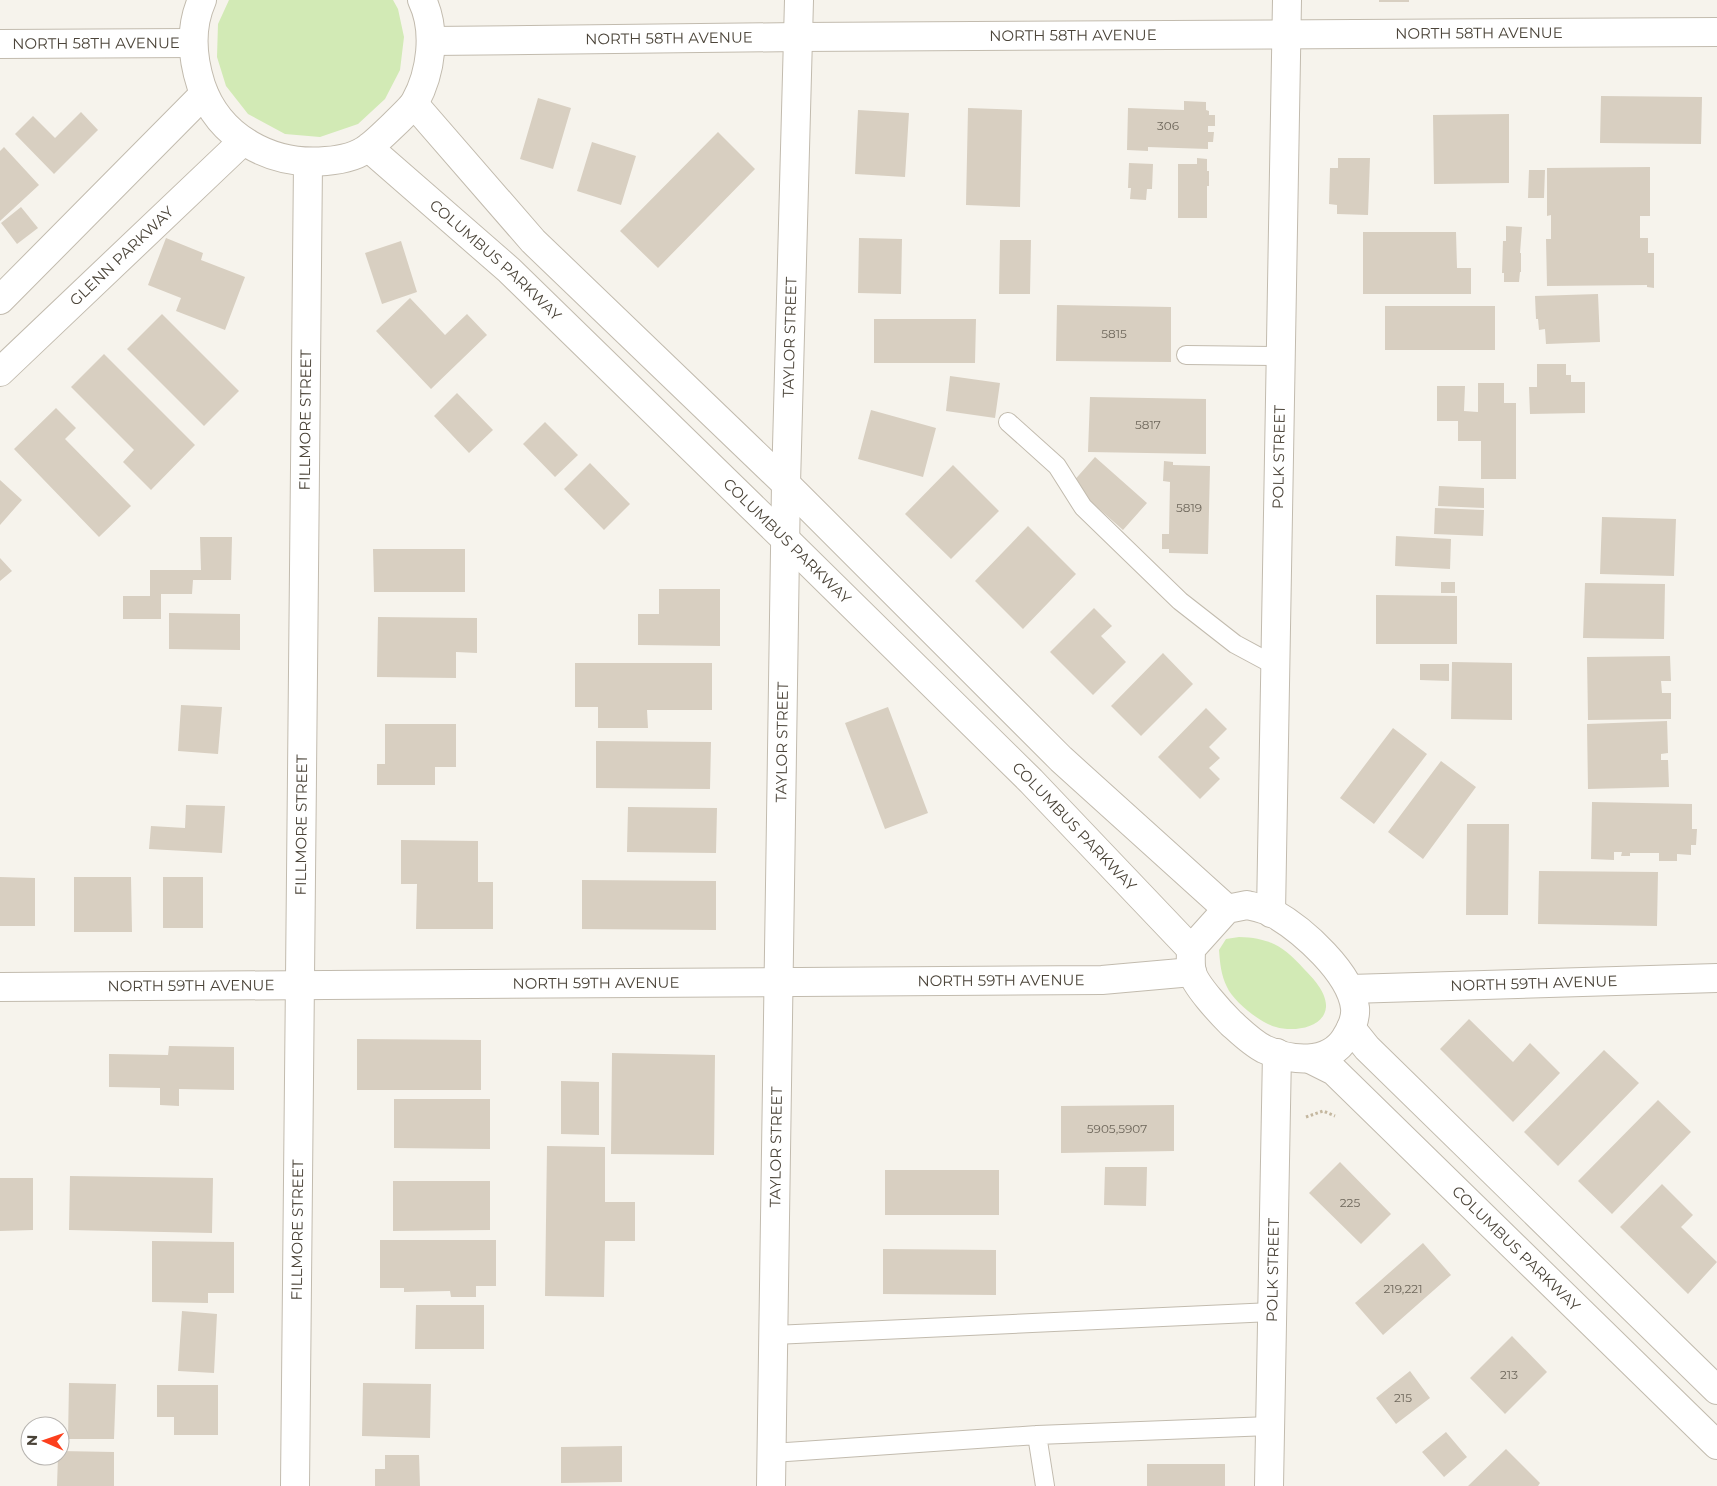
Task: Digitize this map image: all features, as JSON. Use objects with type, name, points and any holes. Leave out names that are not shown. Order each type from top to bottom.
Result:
[{"type":"street","points":[[202,0],[198,9],[192,43],[196,69],[204,94],[220,120],[244,141],[264,152],[286,160],[308,163],[339,160],[368,148],[414,104],[427,74],[431,41],[422,0]]},
{"type":"street","name":"TAYLOR STREET","points":[[771,1486],[785,539],[798,0]]},
{"type":"street","name":"POLK STREET","points":[[1271,913],[1288,35],[1287,0]]},
{"type":"street","name":"NORTH 58TH AVENUE","points":[[431,41],[1717,32]]},
{"type":"street","name":"NORTH 58TH AVENUE","points":[[0,44],[192,43]]},
{"type":"street","points":[[0,300],[204,94]]},
{"type":"street","points":[[414,104],[533,241],[786,484],[1061,760],[1227,909]]},
{"type":"street","name":"GLENN PARKWAY","points":[[0,372],[244,141]]},
{"type":"street","name":"COLUMBUS PARKWAY","points":[[368,148],[509,270],[1031,781],[1191,961]]},
{"type":"street","name":"FILLMORE STREET","points":[[295,1486],[308,163]]},
{"type":"street","points":[[1247,905],[1271,913],[1296,928],[1335,965],[1350,989],[1355,1010],[1351,1028],[1341,1046],[1326,1055],[1310,1059],[1291,1058],[1263,1048],[1242,1033],[1222,1014],[1191,961],[1227,909],[1247,905]]},
{"type":"street","name":"NORTH 59TH AVENUE","points":[[0,987],[1102,980],[1191,961]]},
{"type":"street","name":"NORTH 59TH AVENUE","points":[[1350,989],[1717,978]]},
{"type":"street","points":[[1351,1028],[1380,1061],[1717,1390]]},
{"type":"street","name":"POLK STREET","points":[[1269,1486],[1276,1053]]},
{"type":"street","name":"COLUMBUS PARKWAY","points":[[1310,1059],[1334,1071],[1717,1445]]},
{"type":"lane","points":[[1186,355],[1281,356]]},
{"type":"lane","points":[[1008,422],[1057,466],[1084,507],[1180,601],[1235,644],[1276,666]]},
{"type":"lane","points":[[774,1335],[1272,1312]]},
{"type":"lane","points":[[772,1453],[1037,1434],[1270,1426]]},
{"type":"lane","points":[[1037,1434],[1045,1486]]},
{"type":"green space","points":[[229,0],[393,0],[398,9],[404,37],[400,70],[385,99],[358,124],[320,137],[285,134],[248,114],[226,86],[217,57],[218,24]]},
{"type":"green space","points":[[1239,937],[1268,942],[1282,949],[1296,961],[1322,991],[1326,1007],[1320,1020],[1298,1029],[1276,1027],[1262,1021],[1235,999],[1223,978],[1219,950],[1226,939]]},
{"type":"building","points":[[1379,0],[1409,0],[1409,2],[1379,2]]},
{"type":"building","points":[[1601,96],[1702,97],[1701,144],[1600,143]]},
{"type":"building","points":[[538,98],[571,108],[553,169],[520,159]]},
{"type":"building","points":[[1184,101],[1206,102],[1206,110],[1209,111],[1209,115],[1215,115],[1215,126],[1208,126],[1208,132],[1214,132],[1213,142],[1208,142],[1208,149],[1148,147],[1148,151],[1127,150],[1128,108],[1184,110]]},
{"type":"building","points":[[968,108],[1022,110],[1020,207],[966,205]]},
{"type":"building","points":[[858,110],[909,113],[905,177],[855,174]]},
{"type":"building","points":[[81,112],[98,130],[54,174],[15,134],[33,116],[55,138]]},
{"type":"building","points":[[1509,114],[1509,183],[1434,184],[1433,115]]},
{"type":"building","points":[[718,132],[755,169],[658,268],[620,231]]},
{"type":"building","points":[[592,142],[636,156],[621,205],[577,191]]},
{"type":"building","points":[[4,147],[39,185],[0,221],[0,151]]},
{"type":"building","points":[[1197,158],[1207,159],[1207,171],[1209,171],[1207,218],[1178,218],[1178,164],[1197,164]]},
{"type":"building","points":[[1338,158],[1370,158],[1368,215],[1337,214],[1337,205],[1329,204],[1330,168],[1338,168]]},
{"type":"building","points":[[1129,163],[1153,164],[1152,189],[1147,189],[1146,200],[1130,199],[1131,188],[1128,188]]},
{"type":"building","points":[[1650,167],[1650,216],[1640,216],[1640,238],[1648,238],[1648,253],[1654,253],[1654,288],[1647,287],[1647,285],[1547,286],[1546,239],[1551,239],[1551,215],[1547,216],[1547,168]]},
{"type":"building","points":[[1529,170],[1545,170],[1544,198],[1528,198]]},
{"type":"building","points":[[21,207],[38,228],[17,244],[1,223]]},
{"type":"building","points":[[1506,226],[1522,227],[1519,282],[1504,282],[1504,273],[1502,273],[1503,241],[1506,241]]},
{"type":"building","points":[[1363,232],[1456,232],[1457,268],[1471,268],[1471,294],[1363,294]]},
{"type":"building","points":[[166,238],[203,253],[201,260],[245,277],[225,330],[176,311],[181,298],[148,285]]},
{"type":"building","points":[[859,238],[902,239],[901,294],[858,293]]},
{"type":"building","points":[[1000,240],[1031,240],[1030,294],[999,294]]},
{"type":"building","points":[[401,241],[417,292],[382,304],[365,253]]},
{"type":"building","points":[[1598,294],[1600,342],[1546,344],[1545,329],[1539,330],[1538,319],[1536,319],[1535,296]]},
{"type":"building","points":[[410,298],[445,335],[467,314],[487,335],[431,389],[376,331]]},
{"type":"building","points":[[1057,305],[1171,307],[1171,362],[1056,361]]},
{"type":"building","points":[[1385,306],[1495,306],[1495,350],[1385,350]]},
{"type":"building","points":[[162,314],[239,391],[204,426],[127,349]]},
{"type":"building","points":[[874,319],[976,319],[975,363],[874,363]]},
{"type":"building","points":[[104,354],[195,445],[151,490],[123,462],[134,450],[71,387]]},
{"type":"building","points":[[1537,364],[1566,364],[1566,375],[1571,375],[1571,382],[1585,382],[1585,413],[1530,414],[1529,387],[1537,387]]},
{"type":"building","points":[[950,376],[1000,383],[995,418],[946,411]]},
{"type":"building","points":[[1478,383],[1504,383],[1504,403],[1516,403],[1516,479],[1481,479],[1481,441],[1458,441],[1458,421],[1437,421],[1437,386],[1465,386],[1464,411],[1478,412]]},
{"type":"building","points":[[457,393],[493,430],[469,453],[434,416]]},
{"type":"building","points":[[1090,397],[1206,399],[1206,454],[1088,452]]},
{"type":"building","points":[[56,408],[76,428],[65,439],[131,506],[99,537],[14,449]]},
{"type":"building","points":[[871,410],[936,428],[923,477],[858,459]]},
{"type":"building","points":[[545,422],[578,455],[555,477],[523,444]]},
{"type":"building","points":[[1095,457],[1147,503],[1123,530],[1071,484]]},
{"type":"building","points":[[1164,461],[1173,462],[1173,465],[1210,466],[1208,554],[1169,553],[1169,549],[1162,549],[1162,534],[1169,534],[1170,482],[1163,481]]},
{"type":"building","points":[[590,463],[630,504],[604,530],[564,489]]},
{"type":"building","points":[[953,465],[999,511],[951,559],[905,514]]},
{"type":"building","points":[[0,480],[22,500],[0,525]]},
{"type":"building","points":[[1439,486],[1484,488],[1484,508],[1438,506]]},
{"type":"building","points":[[1435,508],[1484,510],[1483,536],[1434,534]]},
{"type":"building","points":[[1602,517],[1676,519],[1674,576],[1600,574]]},
{"type":"building","points":[[1028,526],[1076,574],[1023,629],[975,581]]},
{"type":"building","points":[[1396,536],[1451,539],[1450,569],[1395,566]]},
{"type":"building","points":[[200,537],[232,537],[231,580],[193,580],[192,594],[161,594],[161,619],[123,619],[123,596],[150,596],[150,570],[201,570]]},
{"type":"building","points":[[373,549],[465,549],[465,592],[374,592]]},
{"type":"building","points":[[0,558],[12,571],[0,581]]},
{"type":"building","points":[[1441,582],[1455,582],[1455,593],[1441,593]]},
{"type":"building","points":[[1585,583],[1665,584],[1664,639],[1583,638]]},
{"type":"building","points":[[659,589],[720,589],[720,646],[638,645],[638,614],[659,614]]},
{"type":"building","points":[[1376,595],[1457,596],[1457,644],[1376,644]]},
{"type":"building","points":[[1094,608],[1112,626],[1101,636],[1126,662],[1093,695],[1050,652]]},
{"type":"building","points":[[169,613],[240,614],[240,650],[169,649]]},
{"type":"building","points":[[378,617],[477,618],[477,653],[456,652],[456,678],[377,677]]},
{"type":"building","points":[[1163,653],[1193,684],[1141,736],[1111,706]]},
{"type":"building","points":[[1670,656],[1671,681],[1661,681],[1662,693],[1671,693],[1671,719],[1588,720],[1587,657]]},
{"type":"building","points":[[1452,662],[1512,663],[1512,720],[1451,719]]},
{"type":"building","points":[[575,663],[712,663],[712,710],[647,710],[648,728],[598,728],[598,707],[575,707]]},
{"type":"building","points":[[1420,664],[1449,664],[1449,681],[1420,680]]},
{"type":"building","points":[[181,705],[222,707],[218,754],[178,751]]},
{"type":"building","points":[[888,707],[928,813],[885,829],[845,723]]},
{"type":"building","points":[[1206,708],[1227,729],[1209,747],[1220,758],[1209,768],[1220,779],[1200,799],[1158,757]]},
{"type":"building","points":[[1667,721],[1668,753],[1661,754],[1661,760],[1668,760],[1669,787],[1588,789],[1587,724]]},
{"type":"building","points":[[385,724],[456,724],[456,767],[435,767],[435,785],[377,785],[377,764],[385,764]]},
{"type":"building","points":[[1393,728],[1427,754],[1374,824],[1340,798]]},
{"type":"building","points":[[596,741],[711,742],[710,789],[596,788]]},
{"type":"building","points":[[1441,761],[1476,787],[1423,859],[1388,832]]},
{"type":"building","points":[[1592,802],[1692,804],[1692,829],[1697,829],[1696,845],[1691,845],[1691,855],[1677,854],[1677,861],[1659,861],[1659,853],[1630,853],[1630,856],[1621,856],[1622,852],[1614,852],[1614,860],[1591,859]]},
{"type":"building","points":[[186,805],[225,806],[222,853],[149,849],[151,826],[185,828]]},
{"type":"building","points":[[628,807],[717,808],[716,853],[627,852]]},
{"type":"building","points":[[1467,824],[1509,824],[1508,915],[1466,915]]},
{"type":"building","points":[[401,840],[478,841],[478,882],[493,882],[493,929],[416,929],[417,884],[401,884]]},
{"type":"building","points":[[1539,871],[1658,872],[1657,926],[1538,924]]},
{"type":"building","points":[[0,877],[35,878],[35,926],[0,926]]},
{"type":"building","points":[[74,877],[131,877],[132,932],[74,932]]},
{"type":"building","points":[[163,877],[203,877],[203,928],[163,928]]},
{"type":"building","points":[[582,880],[716,881],[716,930],[582,929]]},
{"type":"building","points":[[1469,1019],[1513,1062],[1530,1043],[1560,1073],[1513,1122],[1440,1049]]},
{"type":"building","points":[[357,1039],[481,1040],[481,1090],[357,1090]]},
{"type":"building","points":[[169,1046],[234,1047],[234,1090],[179,1089],[179,1106],[160,1105],[160,1088],[109,1087],[109,1054],[168,1055]]},
{"type":"building","points":[[1604,1050],[1639,1083],[1558,1166],[1524,1132]]},
{"type":"building","points":[[612,1053],[715,1055],[714,1155],[611,1154]]},
{"type":"building","points":[[561,1081],[599,1082],[599,1135],[561,1134]]},
{"type":"building","points":[[394,1099],[490,1099],[490,1149],[394,1148]]},
{"type":"building","points":[[1658,1100],[1691,1132],[1612,1214],[1578,1181]]},
{"type":"building","points":[[1174,1105],[1174,1151],[1061,1153],[1061,1106]]},
{"type":"building","points":[[547,1146],[605,1147],[605,1202],[635,1202],[635,1241],[605,1241],[604,1297],[545,1296]]},
{"type":"building","points":[[1340,1162],[1391,1214],[1361,1244],[1309,1193]]},
{"type":"building","points":[[1105,1167],[1147,1167],[1146,1206],[1104,1205]]},
{"type":"building","points":[[885,1170],[999,1170],[999,1215],[885,1215]]},
{"type":"building","points":[[70,1176],[213,1178],[212,1233],[69,1230]]},
{"type":"building","points":[[0,1178],[33,1178],[33,1230],[0,1231]]},
{"type":"building","points":[[393,1181],[490,1181],[490,1230],[393,1231]]},
{"type":"building","points":[[1662,1184],[1693,1215],[1681,1227],[1717,1262],[1688,1294],[1620,1227]]},
{"type":"building","points":[[380,1240],[496,1240],[496,1286],[476,1286],[476,1297],[451,1297],[450,1291],[404,1292],[404,1288],[380,1288]]},
{"type":"building","points":[[152,1241],[234,1242],[234,1293],[208,1293],[208,1303],[152,1302]]},
{"type":"building","points":[[1423,1243],[1451,1275],[1383,1335],[1355,1303]]},
{"type":"building","points":[[883,1249],[996,1250],[996,1295],[883,1294]]},
{"type":"building","points":[[416,1305],[484,1305],[484,1349],[415,1349]]},
{"type":"building","points":[[182,1311],[217,1314],[214,1373],[178,1371]]},
{"type":"building","points":[[1512,1336],[1547,1372],[1505,1414],[1470,1378]]},
{"type":"building","points":[[1410,1371],[1430,1398],[1396,1424],[1376,1398]]},
{"type":"building","points":[[69,1383],[116,1384],[114,1439],[70,1439],[70,1416],[68,1416]]},
{"type":"building","points":[[363,1383],[431,1384],[430,1438],[362,1436]]},
{"type":"building","points":[[157,1385],[218,1385],[218,1435],[174,1435],[174,1417],[157,1417]]},
{"type":"building","points":[[1446,1432],[1467,1457],[1444,1477],[1422,1452]]},
{"type":"building","points":[[622,1446],[622,1482],[561,1483],[561,1447]]},
{"type":"building","points":[[1506,1449],[1540,1483],[1538,1486],[1468,1486]]},
{"type":"building","points":[[70,1451],[114,1452],[114,1486],[57,1486],[58,1466],[70,1466]]},
{"type":"building","points":[[385,1455],[419,1455],[420,1486],[375,1486],[375,1469],[385,1469]]},
{"type":"building","points":[[1147,1464],[1225,1464],[1225,1486],[1147,1486]]}]
